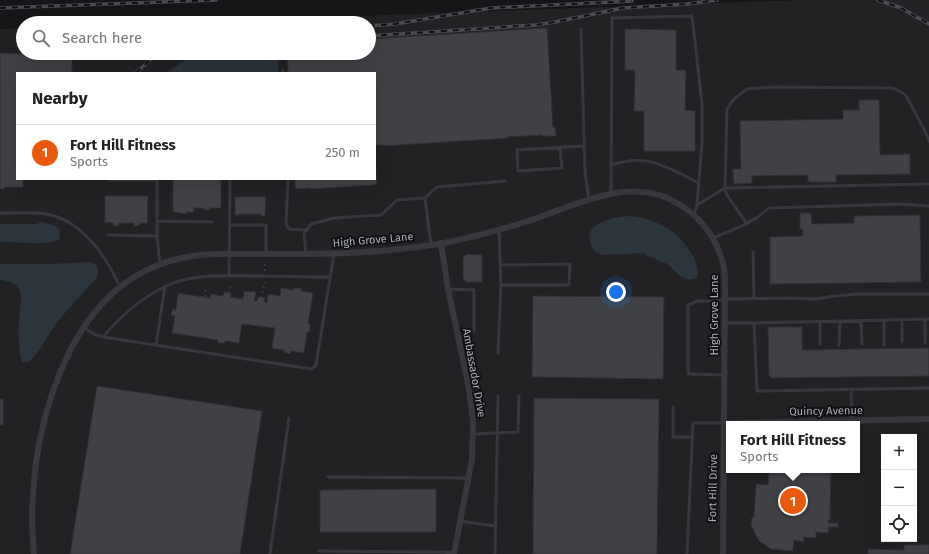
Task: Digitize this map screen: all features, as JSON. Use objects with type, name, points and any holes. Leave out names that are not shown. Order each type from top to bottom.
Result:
[{"type":"street","name":"High Grove Lane","points":[[34,554],[33,503],[35,476],[43,430],[58,378],[69,352],[83,327],[101,304],[120,287],[160,264],[193,256],[228,254],[334,254],[394,250],[431,245],[499,230],[610,193],[630,191],[657,194],[680,204],[694,215],[706,228],[713,238],[724,268],[724,423]]},
{"type":"street","name":"Ambassador Drive","points":[[441,243],[448,289],[472,407],[472,459],[454,554]]},
{"type":"street","name":"Quincy Avenue","points":[[852,421],[929,420]]},
{"type":"street","name":"Fort Hill Drive","points":[[723,554],[724,423]]},
{"type":"lane","points":[[610,193],[612,18],[692,16],[702,104],[702,143],[697,205],[694,215]]},
{"type":"lane","points":[[581,29],[585,172],[589,200]]},
{"type":"lane","points":[[747,224],[727,195],[725,188],[726,109],[734,99],[746,89],[772,87],[893,88],[905,94],[929,141]]},
{"type":"lane","points":[[560,147],[562,168],[518,171],[517,150],[560,147],[584,146]]},
{"type":"lane","points":[[611,166],[625,161],[646,161],[664,166],[698,184]]},
{"type":"lane","points":[[108,180],[157,180],[157,236],[160,264]]},
{"type":"lane","points":[[229,276],[228,254],[230,180]]},
{"type":"lane","points":[[288,180],[286,224],[289,229],[307,230]]},
{"type":"lane","points":[[306,254],[304,234],[311,224],[334,218],[381,215],[397,200],[425,198],[437,187],[505,181]]},
{"type":"lane","points":[[697,205],[725,188],[929,184]]},
{"type":"lane","points":[[425,198],[431,245]]},
{"type":"lane","points":[[713,238],[759,218],[769,208],[902,204],[929,206]]},
{"type":"lane","points":[[0,213],[47,214],[69,222],[90,240],[114,274],[120,287]]},
{"type":"lane","points":[[157,221],[212,222]]},
{"type":"lane","points":[[229,225],[266,225],[266,254]]},
{"type":"lane","points":[[498,353],[501,285],[499,230]]},
{"type":"lane","points":[[108,235],[157,236]]},
{"type":"lane","points":[[753,252],[754,299]]},
{"type":"lane","points":[[83,327],[94,334],[103,337],[312,369],[316,365],[334,254]]},
{"type":"lane","points":[[500,265],[570,264],[569,285],[501,285]]},
{"type":"lane","points":[[103,337],[124,315],[141,301],[165,286],[197,277],[330,277]]},
{"type":"lane","points":[[156,345],[165,286]]},
{"type":"lane","points":[[448,289],[474,290],[474,331],[458,337]]},
{"type":"lane","points":[[724,376],[688,374],[688,306],[698,301],[725,299],[816,299],[857,294],[929,294]]},
{"type":"lane","points":[[725,323],[927,319],[925,343]]},
{"type":"lane","points":[[884,320],[884,345]]},
{"type":"lane","points":[[902,320],[902,342]]},
{"type":"lane","points":[[840,321],[840,345]]},
{"type":"lane","points":[[861,321],[862,344]]},
{"type":"lane","points":[[820,322],[820,344]]},
{"type":"lane","points":[[754,323],[757,391],[929,388]]},
{"type":"lane","points":[[851,389],[852,421]]},
{"type":"lane","points":[[494,554],[498,396]]},
{"type":"lane","points":[[473,434],[518,432],[519,396]]},
{"type":"lane","points":[[673,407],[673,437],[693,438]]},
{"type":"lane","points":[[270,554],[289,418]]},
{"type":"lane","points":[[687,554],[694,423],[724,423]]},
{"type":"lane","points":[[328,477],[469,478]]},
{"type":"lane","points":[[460,521],[495,526]]},
{"type":"lane","points":[[318,551],[444,552],[454,554]]},
{"type":"path","points":[[265,263],[265,272]]},
{"type":"path","points":[[261,298],[265,280]]},
{"type":"path","points":[[205,297],[206,286]]},
{"type":"path","points":[[228,293],[231,286]]},
{"type":"shaded area","points":[[801,0],[929,0],[929,554],[0,554],[0,29],[16,28],[16,60],[376,60],[376,16],[356,16]]},
{"type":"shaded area","points":[[186,60],[278,60],[278,72],[167,72]]},
{"type":"shaded area","points":[[629,216],[658,223],[674,233],[693,256],[697,266],[697,277],[694,279],[685,278],[679,275],[667,264],[644,253],[604,255],[593,250],[589,237],[594,227],[605,221],[618,217]]},
{"type":"shaded area","points":[[42,222],[59,228],[60,239],[40,243],[0,242],[0,224],[36,224]]},
{"type":"shaded area","points":[[88,262],[97,266],[98,276],[57,322],[38,352],[29,362],[22,363],[19,337],[21,295],[20,291],[14,284],[0,280],[0,264],[53,264]]},
{"type":"building","points":[[547,28],[553,127],[555,127],[556,136],[542,135],[383,146],[376,145],[376,72],[288,72],[287,60],[376,60],[376,39]]},
{"type":"building","points":[[625,29],[676,30],[676,70],[686,70],[685,110],[695,111],[695,151],[644,151],[644,111],[634,111],[635,70],[625,70]]},
{"type":"building","points":[[0,53],[16,54],[16,60],[72,60],[72,72],[16,72],[16,180],[23,180],[23,187],[4,187],[4,189],[0,189]]},
{"type":"building","points":[[859,100],[879,100],[880,155],[910,154],[910,174],[836,175],[836,182],[808,182],[808,175],[752,176],[752,183],[734,184],[733,169],[741,169],[740,121],[843,119],[843,110],[859,110]]},
{"type":"building","points":[[376,171],[377,184],[375,185],[295,189],[295,180],[376,180]]},
{"type":"building","points":[[173,180],[221,180],[221,208],[210,208],[210,210],[204,210],[204,208],[194,208],[194,212],[186,212],[186,214],[173,212]]},
{"type":"building","points":[[105,196],[148,196],[147,223],[140,223],[139,226],[134,226],[134,223],[119,223],[119,226],[113,226],[113,223],[105,222]]},
{"type":"building","points":[[235,197],[266,197],[265,216],[261,216],[261,214],[235,215]]},
{"type":"building","points":[[800,213],[811,213],[812,224],[854,223],[854,216],[920,215],[921,282],[770,284],[770,237],[803,236],[803,229],[800,229]]},
{"type":"building","points":[[466,254],[482,255],[482,282],[466,282],[463,278],[463,258]]},
{"type":"building","points":[[281,288],[294,290],[294,288],[301,288],[301,291],[313,293],[308,324],[310,324],[310,331],[307,332],[304,353],[291,351],[290,354],[284,352],[284,350],[272,348],[275,328],[242,324],[239,343],[225,341],[225,343],[218,343],[218,340],[172,333],[175,316],[171,315],[173,309],[176,310],[178,293],[210,298],[211,294],[223,296],[224,292],[231,294],[230,297],[243,299],[244,291],[256,292],[254,301],[257,301],[258,297],[265,298],[264,302],[267,303],[268,294],[280,296]]},
{"type":"building","points":[[533,296],[664,297],[663,379],[532,377]]},
{"type":"building","points":[[768,327],[802,327],[802,350],[929,348],[929,376],[771,378],[769,375]]},
{"type":"building","points":[[97,386],[262,411],[240,554],[70,554]]},
{"type":"building","points":[[534,398],[659,399],[657,554],[533,554]]},
{"type":"building","points":[[0,399],[3,399],[3,425],[0,425]]},
{"type":"building","points":[[769,473],[831,473],[830,520],[828,520],[828,523],[838,523],[838,527],[829,527],[828,533],[816,532],[816,538],[803,537],[804,542],[794,540],[793,551],[771,549],[759,541],[751,524],[752,517],[754,517],[756,484],[768,485]]},
{"type":"building","points":[[436,489],[436,532],[320,532],[320,490]]},
{"type":"building","points":[[904,545],[929,545],[929,554],[868,554],[868,549],[904,550]]},
{"type":"railway","points":[[0,8],[216,0]]},
{"type":"railway","points":[[376,36],[535,25],[623,8],[687,4],[717,0]]},
{"type":"railway","points":[[878,0],[901,8],[929,24]]},
{"type":"railway","points":[[376,25],[395,24],[491,8],[632,1]]},
{"type":"railway","points":[[137,72],[150,60]]},
{"type":"place","name":"Fort Hill Fitness","points":[[793,501]]}]
